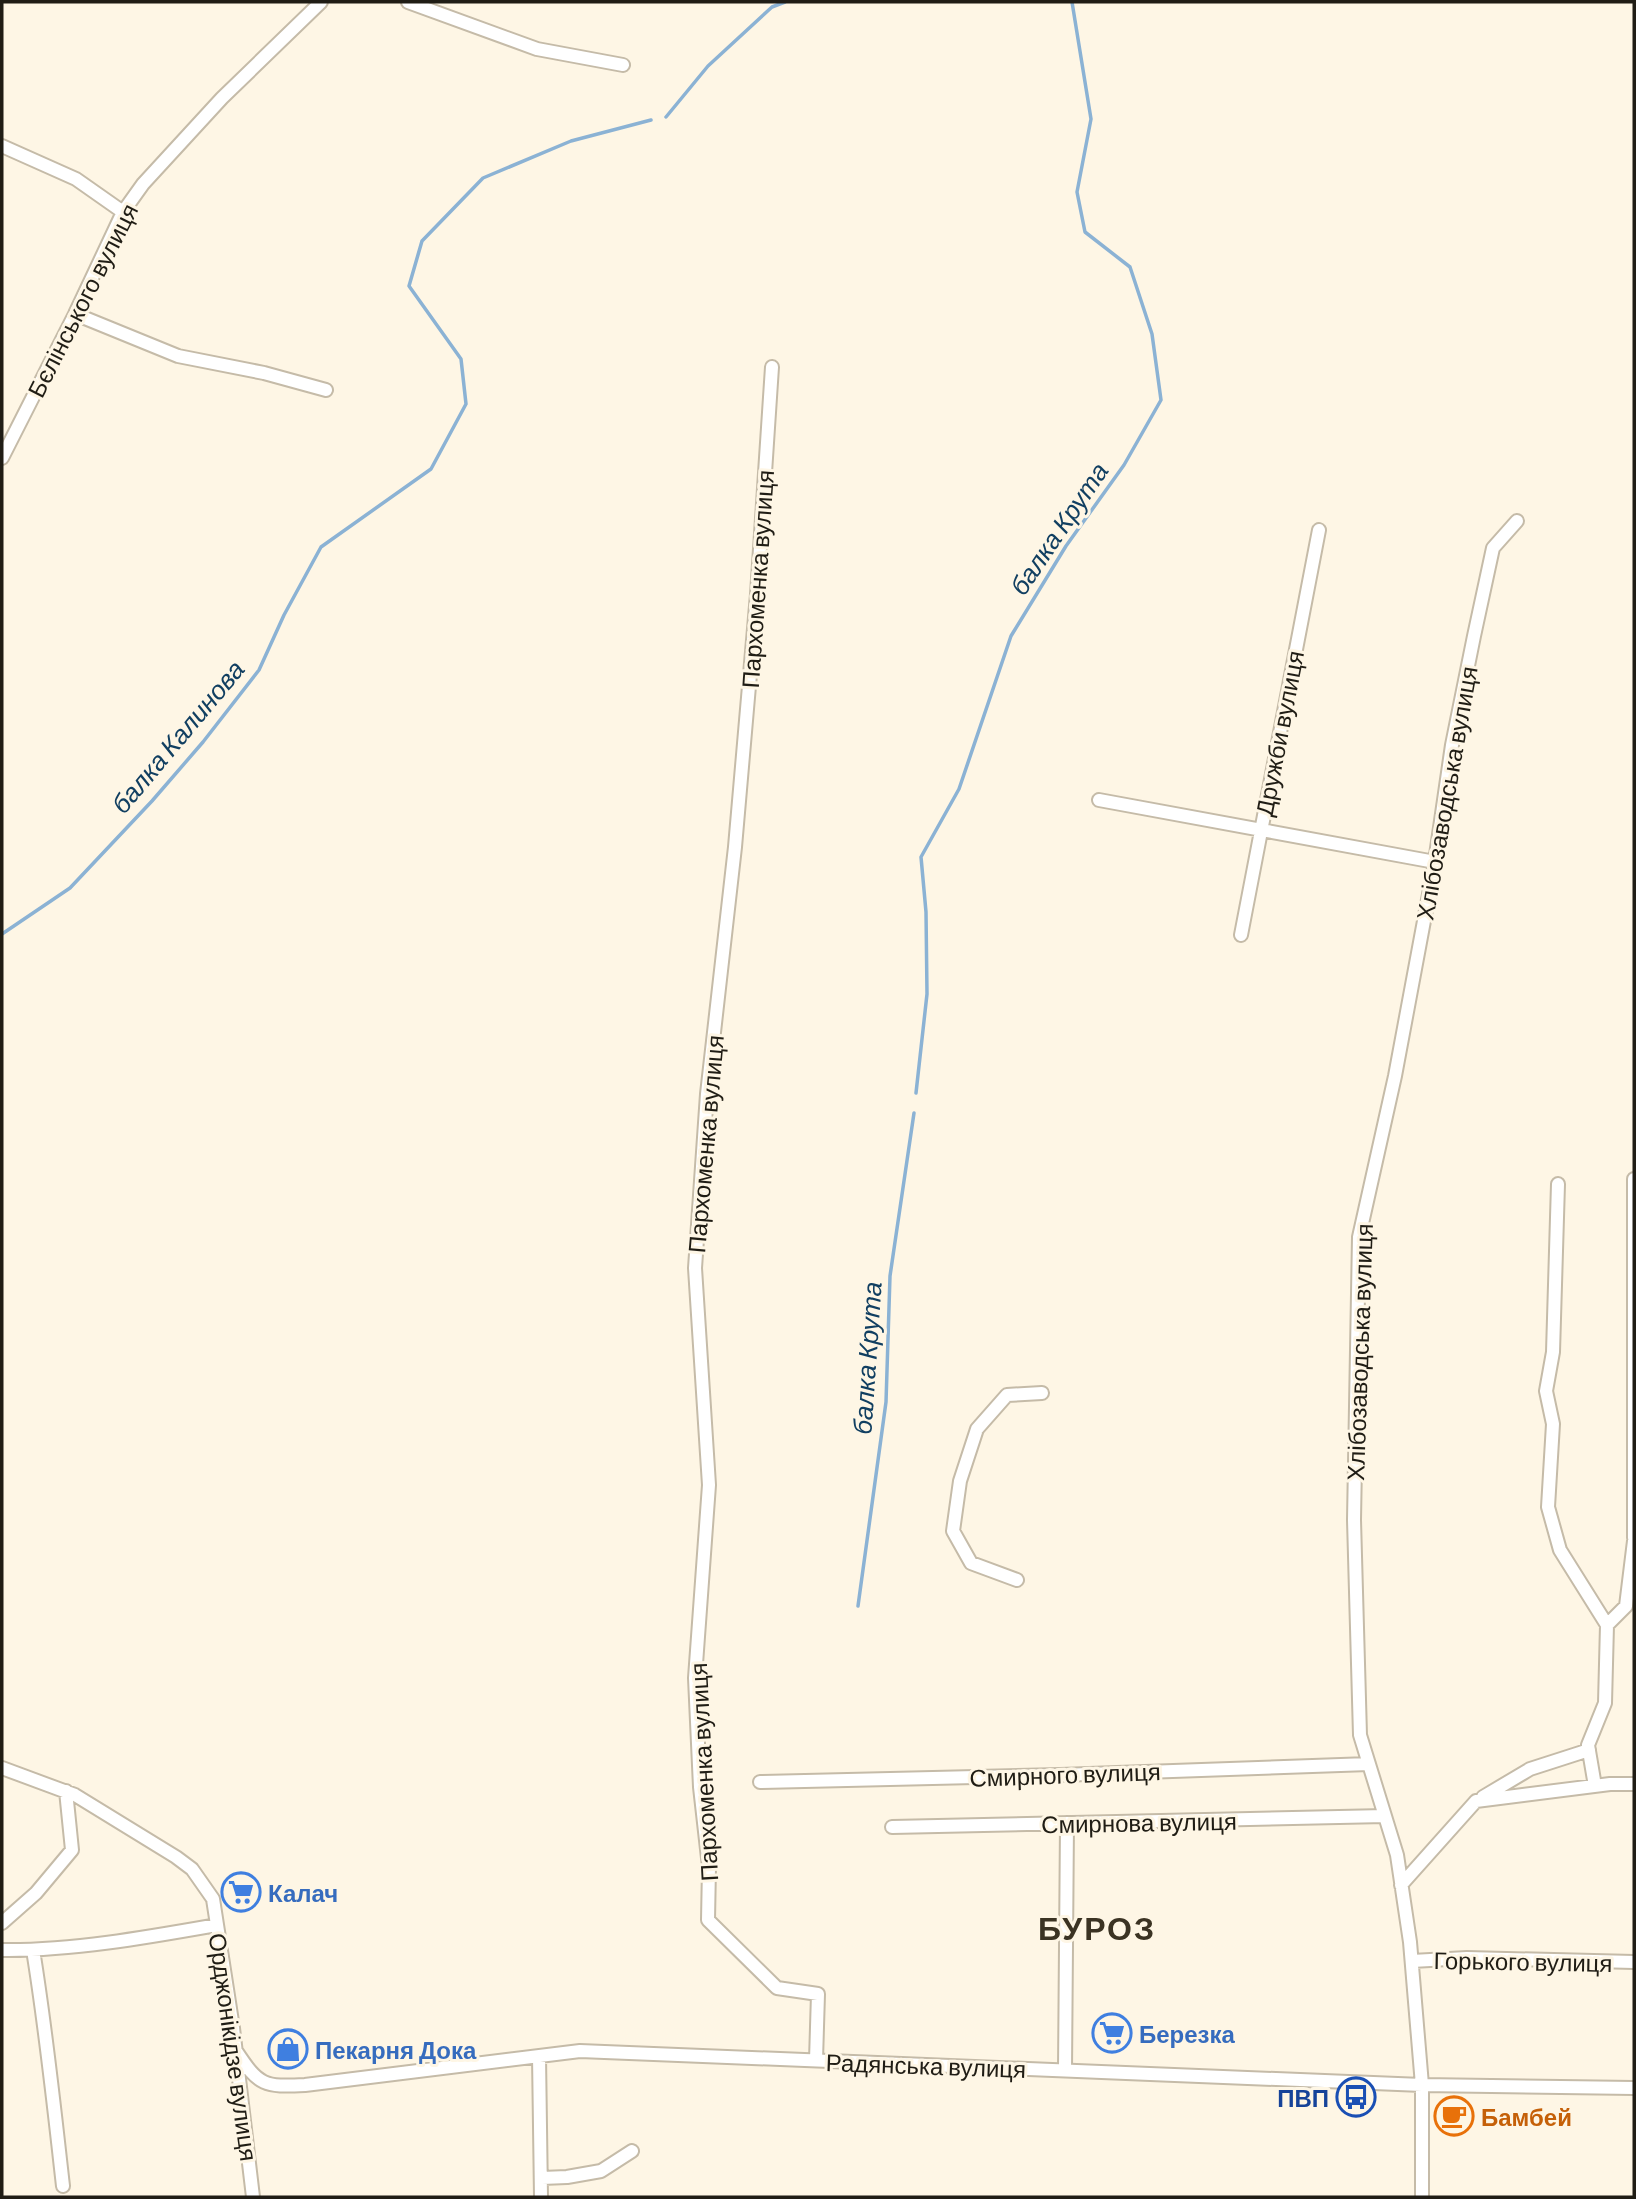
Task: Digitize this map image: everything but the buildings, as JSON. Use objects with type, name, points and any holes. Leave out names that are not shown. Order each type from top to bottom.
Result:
[{"type":"street","name":"Бєлінського вулиця","points":[[2,458],[123,212],[143,184],[222,99],[321,2]]},
{"type":"street","points":[[408,2],[537,49],[623,65]]},
{"type":"street","points":[[2,146],[76,179],[123,212]]},
{"type":"street","points":[[75,314],[178,356],[264,373],[326,390]]},
{"type":"street","name":"Пархоменка вулиця","points":[[772,367],[757,594],[708,1094],[695,1268],[709,1485],[695,1678],[700,1787],[709,1867],[708,1920],[777,1988],[818,1994],[816,2060]]},
{"type":"street","name":"Хлібозаводська вулиця","points":[[1422,2197],[1422,2085],[1412,1961],[1397,1855],[1360,1735],[1354,1520],[1359,1237],[1395,1076],[1435,862],[1452,746],[1493,548],[1517,521]]},
{"type":"street","name":"Дружби вулиця","points":[[1241,936],[1319,530]]},
{"type":"street","points":[[1098,800],[1435,862]]},
{"type":"street","points":[[1558,1184],[1553,1352],[1546,1391],[1553,1424],[1548,1507],[1560,1550],[1607,1625],[1605,1703],[1588,1745],[1595,1786]]},
{"type":"street","points":[[1607,1625],[1630,1606],[1634,1540],[1634,1184]]},
{"type":"street","points":[[1017,1580],[971,1563],[953,1531],[960,1481],[977,1429],[1007,1395],[1042,1393]]},
{"type":"street","points":[[1401,1885],[1476,1801],[1530,1769],[1589,1750]]},
{"type":"street","name":"Смирного вулиця","points":[[760,1782],[1369,1764]]},
{"type":"street","name":"Орджонікідзе вулиця","points":[[2,1768],[66,1791],[87,1802],[192,1869],[213,1899],[236,2051],[253,2197]]},
{"type":"street","points":[[1476,1801],[1595,1786],[1634,1784]]},
{"type":"street","points":[[2,1923],[36,1893],[72,1850],[66,1791]]},
{"type":"street","name":"Смирнова вулиця","points":[[892,1827],[1385,1816]]},
{"type":"street","points":[[1065,2070],[1067,1824]]},
{"type":"street","points":[[2,1950],[33,1950],[217,1925]]},
{"type":"street","points":[[33,1950],[51,2070],[63,2186]]},
{"type":"street","name":"Горького вулиця","points":[[1412,1961],[1466,1958],[1634,1962]]},
{"type":"street","name":"Радянська вулиця","points":[[236,2051],[252,2075],[272,2086],[305,2085],[580,2051],[1422,2085],[1634,2088]]},
{"type":"street","points":[[539,2056],[541,2197]]},
{"type":"street","points":[[542,2178],[601,2171],[632,2151]]},
{"type":"waterway","name":"балка Калинова","points":[[666,117],[708,66],[772,7],[785,2]]},
{"type":"waterway","name":"балка Крута","points":[[916,1093],[927,994],[926,912],[921,857],[959,789],[1011,636],[1066,546],[1124,465],[1161,400],[1152,334],[1130,267],[1085,232],[1077,192],[1091,119],[1072,2]]},
{"type":"waterway","name":"балка Калинова","points":[[2,934],[70,888],[203,742],[259,670],[284,615],[321,547],[431,469],[466,404],[461,359],[409,286],[422,241],[483,178],[571,141],[651,120]]},
{"type":"waterway","name":"балка Крута","points":[[858,1606],[886,1402],[890,1276],[914,1113]]},
{"type":"place","name":"Калач","points":[[241,1892]]},
{"type":"place","name":"Березка","points":[[1112,2033]]},
{"type":"place","name":"Пекарня Дока","points":[[288,2049]]},
{"type":"place","name":"ПВП","points":[[1356,2097]]},
{"type":"place","name":"Бамбей","points":[[1454,2116]]},
{"type":"district","name":"БУРОЗ","points":[[1097,1927]]}]
